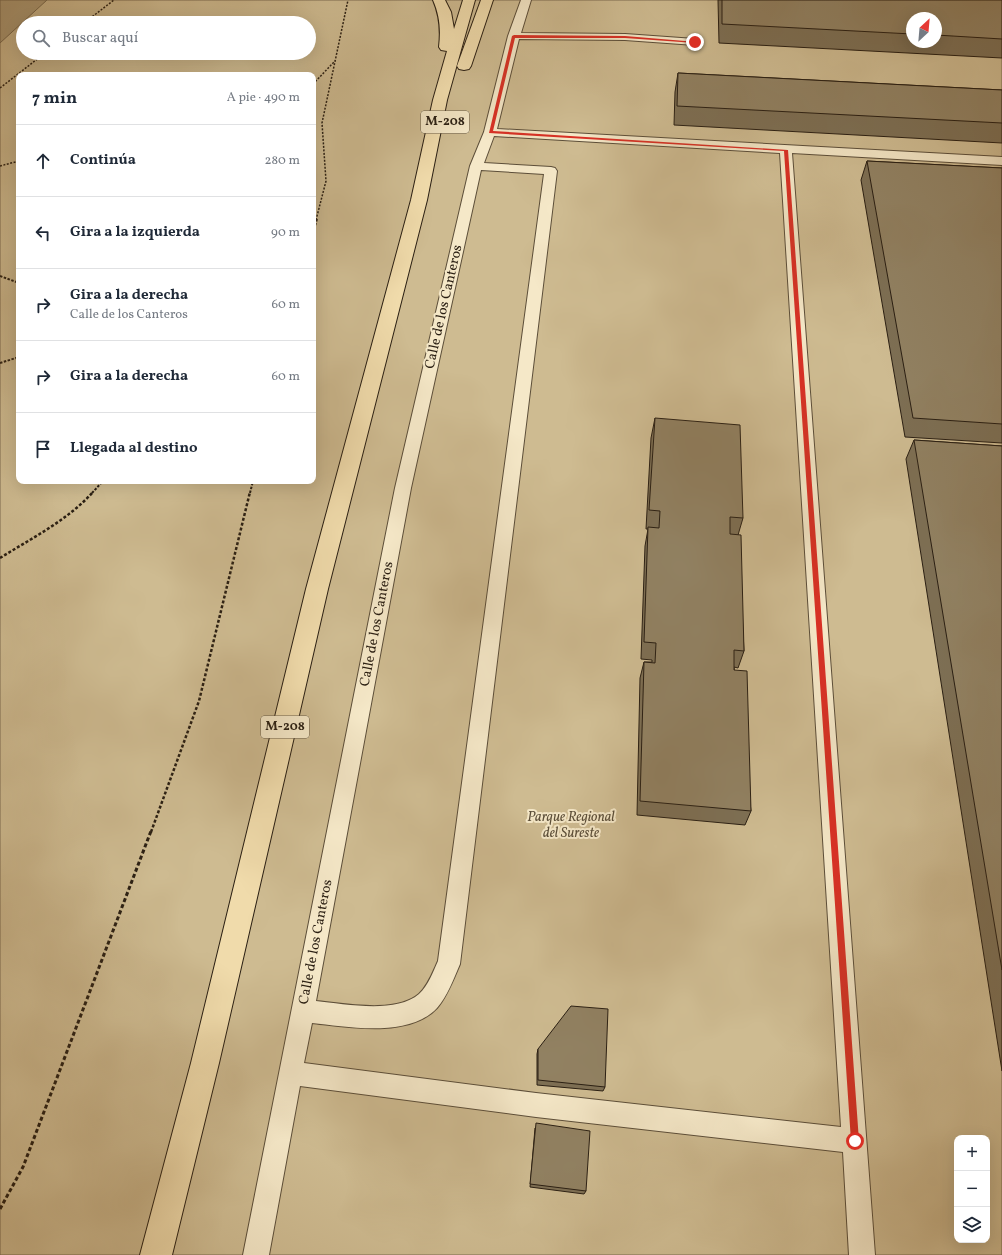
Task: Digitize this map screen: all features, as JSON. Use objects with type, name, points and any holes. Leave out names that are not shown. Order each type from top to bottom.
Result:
[{"type":"main road","name":"M-208","points":[[439,0],[445,11],[448,27],[440,100]]},
{"type":"main road","name":"M-208","points":[[156,1255],[206,1063],[317,589],[419,200],[440,100],[469,0]]},
{"type":"main road","name":"M-208","points":[[471,43],[481,0]]},
{"type":"main road","name":"M-208","points":[[419,200],[471,43],[487,0]]},
{"type":"lane","name":"Calle de los Canteros","points":[[256,1255],[404,488],[476,166],[490,132],[514,36],[526,0]]},
{"type":"lane","points":[[514,36],[625,37],[695,42]]},
{"type":"lane","points":[[490,132],[786,150],[1002,161]]},
{"type":"lane","points":[[786,150],[862,1255]]},
{"type":"lane","points":[[303,1011],[367,1018],[408,1014],[428,1001],[449,964],[551,171],[476,166]]},
{"type":"lane","points":[[290,1073],[536,1105],[855,1141]]},
{"type":"path","points":[[93,16],[114,0]]},
{"type":"path","points":[[316,221],[326,181],[322,123],[348,0]]},
{"type":"path","points":[[21,72],[36,60]]},
{"type":"path","points":[[316,81],[335,60]]},
{"type":"path","points":[[0,88],[16,76]]},
{"type":"path","points":[[0,166],[16,162]]},
{"type":"path","points":[[0,276],[16,282]]},
{"type":"path","points":[[0,364],[16,358]]},
{"type":"path","points":[[0,558],[54,524],[83,503],[100,484]]},
{"type":"path","points":[[0,1209],[23,1167],[184,745],[199,701],[252,484]]},
{"type":"green space","name":"Parque Regional del Sureste","points":[[0,0],[1002,0],[1002,1255],[0,1255]]},
{"type":"shaded area","points":[[0,0],[47,0],[30,16],[16,16],[16,28],[0,43]]},
{"type":"building","points":[[722,0],[1002,0],[1002,39],[942,35],[942,12],[906,12],[906,34],[722,24]]},
{"type":"building","points":[[678,73],[1002,90],[1002,123],[677,106]]},
{"type":"building","points":[[867,161],[1002,168],[1002,424],[913,418]]},
{"type":"building","points":[[655,418],[740,425],[743,518],[730,517],[730,534],[741,535],[744,651],[734,650],[734,670],[747,671],[751,811],[640,801],[644,662],[655,663],[656,643],[644,642],[648,527],[659,528],[660,511],[649,510]]},
{"type":"building","points":[[914,440],[1002,446],[1002,970]]},
{"type":"building","points":[[571,1006],[608,1009],[605,1087],[538,1080],[538,1049]]},
{"type":"building","points":[[536,1123],[590,1131],[586,1191],[530,1184]]},
{"type":"route","points":[[695,42],[625,37],[514,36],[490,132],[786,150],[855,1141]]}]
